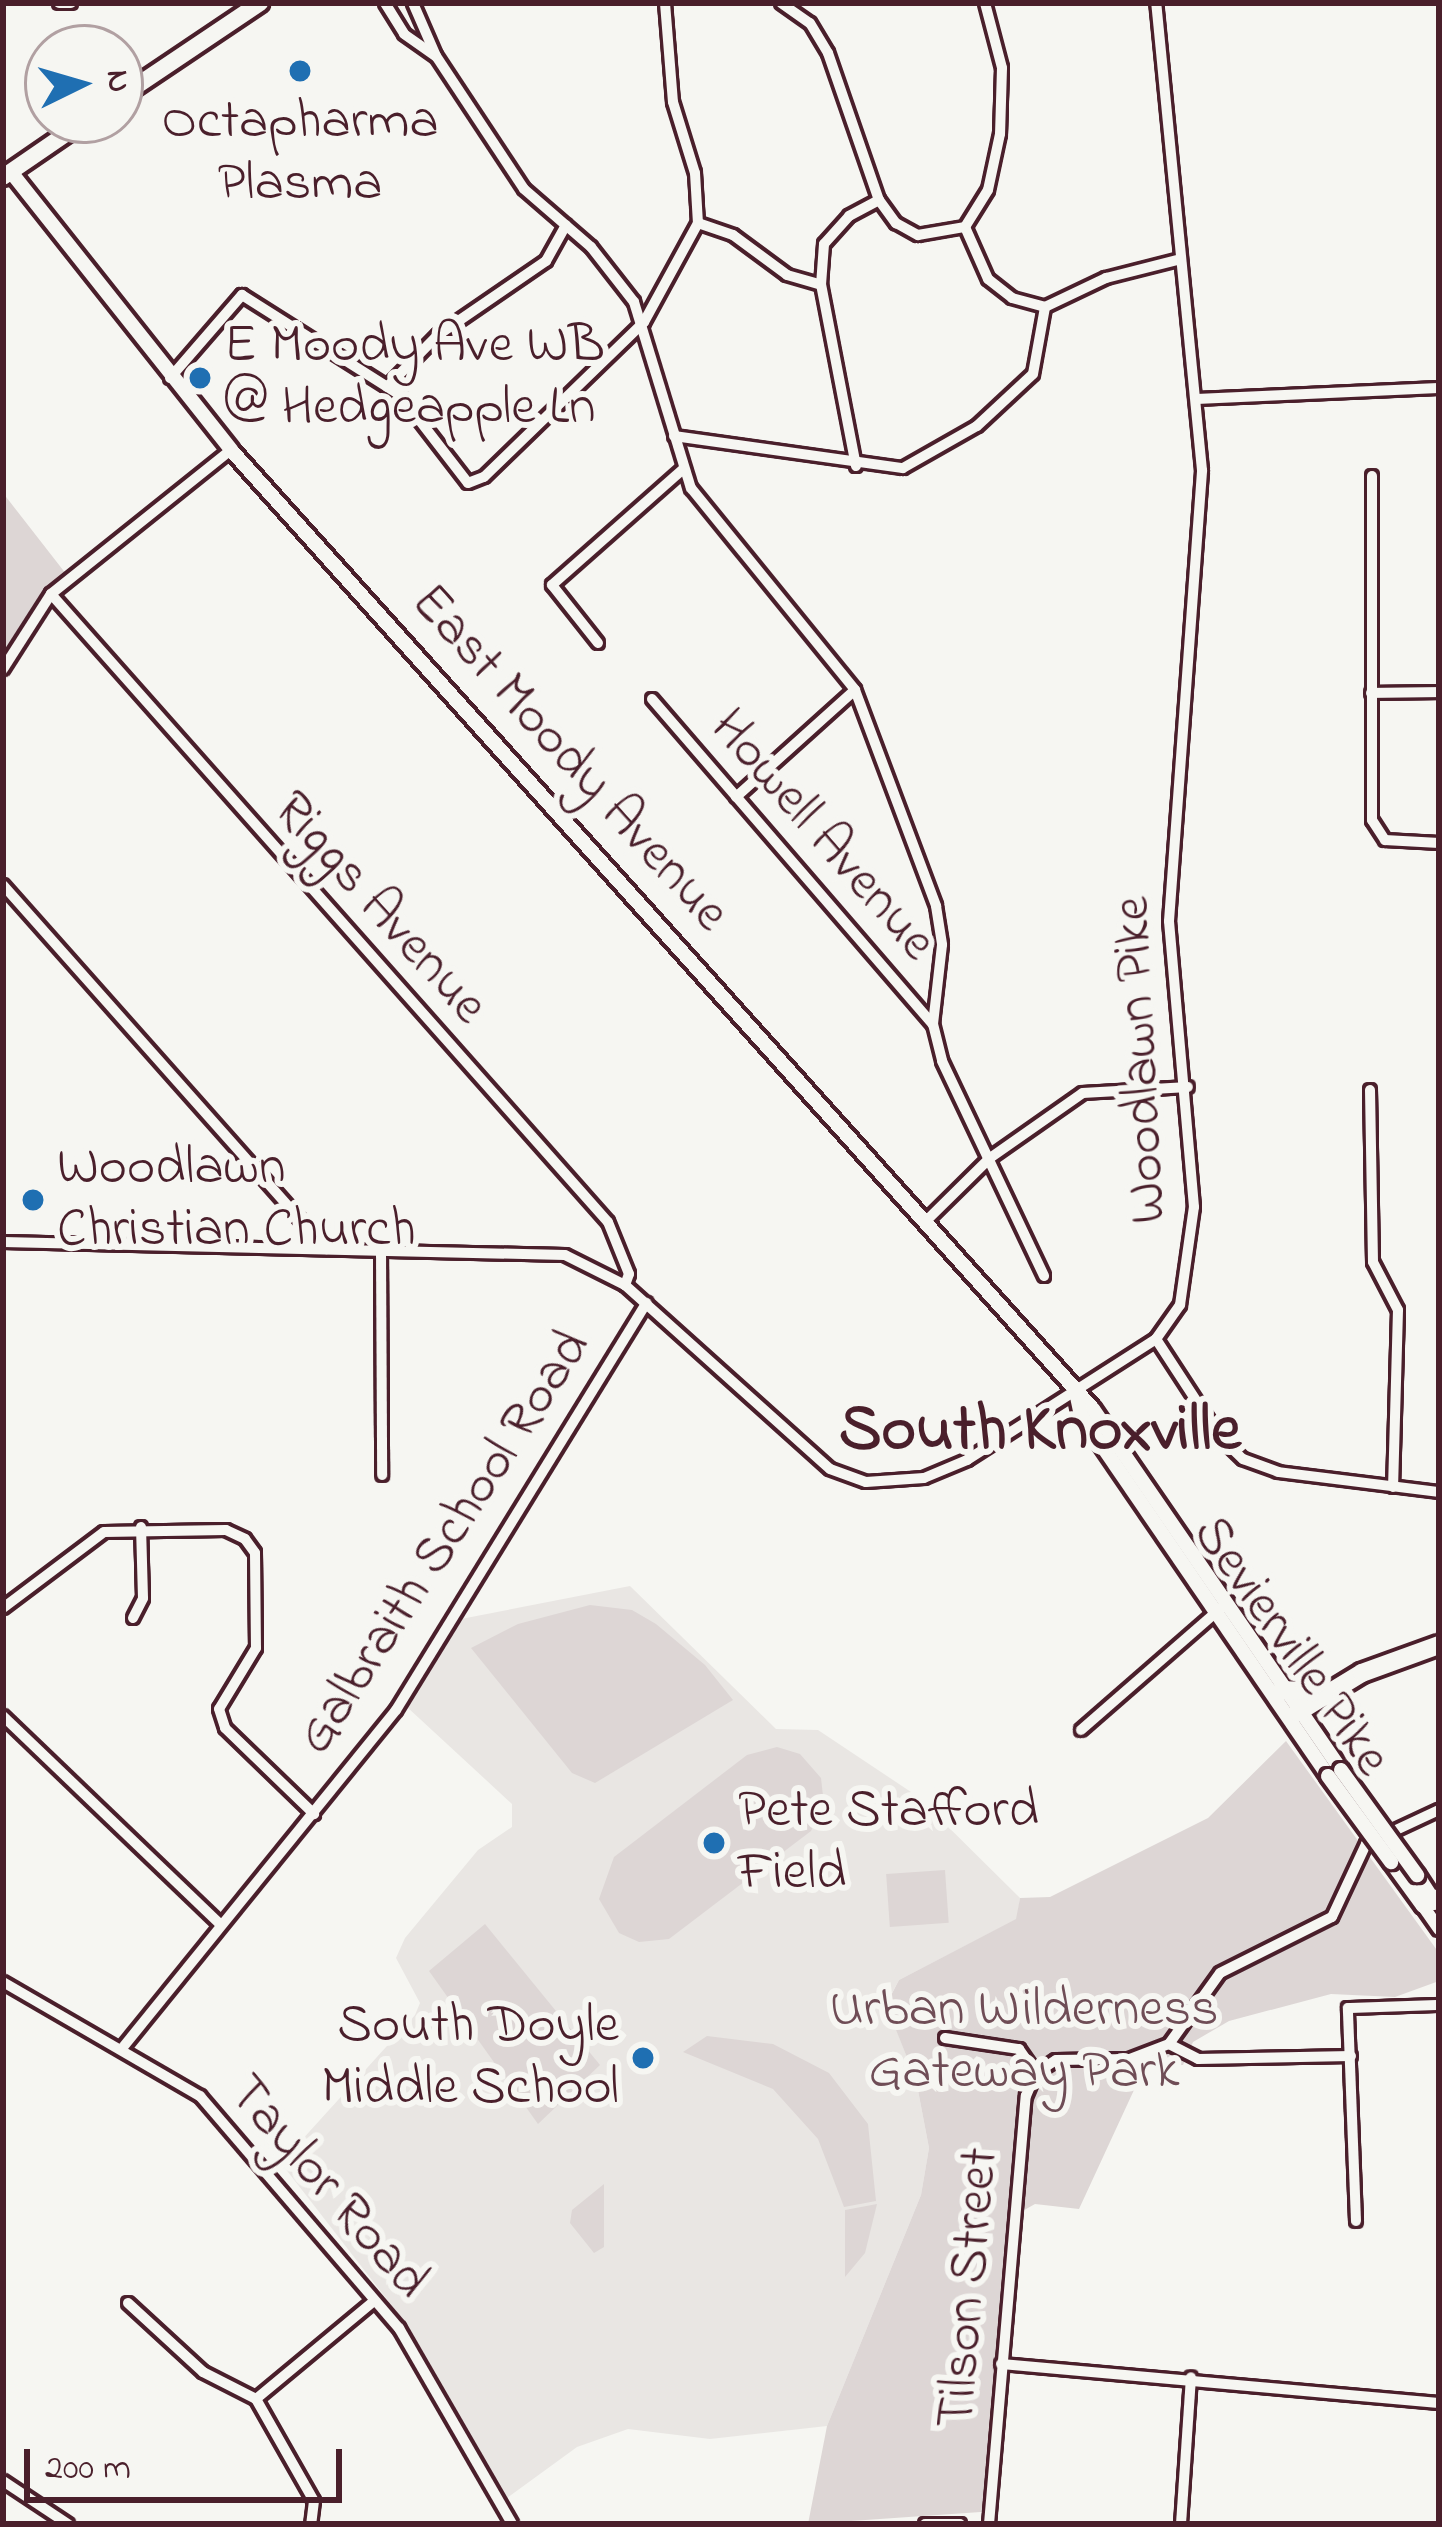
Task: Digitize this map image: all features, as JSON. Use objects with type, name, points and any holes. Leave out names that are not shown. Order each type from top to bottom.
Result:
[{"type":"highway","points":[[144,81],[260,3]]},
{"type":"highway","points":[[6,171],[48,144]]},
{"type":"highway","points":[[1282,1690],[1318,1694],[1439,1645]]},
{"type":"highway","points":[[1293,1715],[1343,1684]]},
{"type":"main road","name":"East Moody Avenue","points":[[6,171],[231,450],[1076,1392]]},
{"type":"main road","name":"Sevierville Pike","points":[[1076,1392],[1219,1611],[1434,1903]]},
{"type":"main road","name":"Sevierville Pike","points":[[1219,1611],[1282,1690],[1293,1715]]},
{"type":"main road","name":"Sevierville Pike","points":[[1335,1773],[1391,1862],[1434,1903]]},
{"type":"street","points":[[385,3],[404,34],[436,56]]},
{"type":"street","points":[[413,3],[436,56],[524,189],[610,268],[644,322],[682,470],[855,690],[936,906],[942,945],[933,1024],[942,1061],[1044,1276]]},
{"type":"street","points":[[170,378],[242,295],[387,387],[419,417],[455,475],[468,483],[484,477],[644,322],[698,223],[694,173],[673,102],[665,3]]},
{"type":"street","points":[[781,3],[810,23],[828,53],[879,200],[918,235],[965,227],[988,190],[1000,134],[1002,68],[985,3]]},
{"type":"street","name":"Woodlawn Pike","points":[[3,1242],[565,1256],[625,1285],[830,1469],[866,1482],[912,1480],[967,1460],[1156,1340],[1180,1305],[1190,1261],[1188,1087],[1168,921],[1202,470],[1177,260],[1156,3]]},
{"type":"street","points":[[856,466],[821,285],[824,244],[849,216],[879,200]]},
{"type":"street","points":[[698,223],[733,235],[787,275],[821,285]]},
{"type":"street","points":[[387,387],[438,335],[546,261],[566,225]]},
{"type":"street","points":[[965,227],[988,279],[1012,298],[1045,308],[1106,278],[1177,260]]},
{"type":"street","points":[[674,436],[856,466],[904,468],[977,426],[1033,374],[1045,308]]},
{"type":"street","points":[[1196,399],[1439,388]]},
{"type":"street","points":[[3,670],[51,594],[231,450]]},
{"type":"street","points":[[598,643],[552,592],[557,576],[682,470]]},
{"type":"street","points":[[1372,476],[1372,820],[1385,840],[1439,842]]},
{"type":"street","name":"Riggs Avenue","points":[[51,594],[608,1222],[629,1274],[625,1285]]},
{"type":"street","points":[[736,797],[855,690]]},
{"type":"street","points":[[1371,693],[1439,692]]},
{"type":"street","name":"Howell Avenue","points":[[652,699],[933,1024]]},
{"type":"street","points":[[3,885],[326,1249]]},
{"type":"street","points":[[925,1222],[990,1159],[1083,1093],[1188,1087]]},
{"type":"street","points":[[1370,1090],[1373,1262],[1398,1310],[1393,1487]]},
{"type":"street","points":[[381,1251],[382,1475]]},
{"type":"street","name":"Galbraith School Road","points":[[124,2046],[396,1710],[646,1303]]},
{"type":"street","points":[[1156,1340],[1220,1437],[1244,1459],[1278,1472],[1439,1492]]},
{"type":"street","points":[[3,1608],[81,1543],[141,1527],[226,1530],[255,1553],[256,1648],[219,1709],[225,1728],[314,1814]]},
{"type":"street","points":[[133,1618],[143,1598],[141,1527]]},
{"type":"street","points":[[1081,1730],[1219,1611]]},
{"type":"street","points":[[3,1717],[219,1923]]},
{"type":"street","points":[[1351,2056],[1198,2060],[1168,2044],[1220,1973],[1332,1917],[1366,1844],[1439,1810]]},
{"type":"street","name":"Sevierville Pike","points":[[1434,1903],[1439,1929]]},
{"type":"street","name":"Taylor Road","points":[[3,1982],[124,2046],[200,2096],[399,2328],[512,2524]]},
{"type":"street","points":[[1356,2221],[1348,2008],[1439,2005]]},
{"type":"street","points":[[945,2038],[1019,2049],[1036,2073]]},
{"type":"street","name":"Tilson Street","points":[[988,2524],[1026,2096],[1036,2073],[1056,2060],[1130,2059],[1168,2044]]},
{"type":"street","points":[[256,2399],[374,2300]]},
{"type":"street","points":[[128,2303],[202,2372],[256,2399],[314,2501],[311,2524]]},
{"type":"street","points":[[1001,2364],[1191,2377],[1439,2403]]},
{"type":"street","points":[[1181,2524],[1191,2377]]},
{"type":"street","points":[[3,2481],[68,2524]]},
{"type":"street","points":[[925,2524],[960,2524]]},
{"type":"shaded area","name":"South Doyle Middle School","points":[[630,1586],[776,1729],[818,1730],[917,1796],[1020,1898],[1017,1919],[899,1980],[886,2004],[916,2080],[929,2148],[921,2195],[827,2426],[710,2439],[628,2429],[577,2447],[507,2498],[410,2329],[281,2163],[415,2015],[420,2003],[396,1958],[405,1938],[478,1850],[512,1827],[512,1804],[407,1707],[461,1619]]},
{"type":"green space","points":[[3,493],[70,579],[51,594],[3,669]]},
{"type":"green space","points":[[590,1605],[632,1610],[656,1624],[705,1665],[733,1700],[595,1783],[572,1773],[471,1648],[518,1624]]},
{"type":"green space","name":"Urban Wilderness Gateway Park","points":[[1286,1741],[1439,1953],[1439,1981],[1395,1997],[1331,1994],[1229,2021],[1193,2042],[1183,2065],[1153,2066],[1140,2077],[1079,2209],[1035,2204],[1019,2213],[995,2511],[808,2524],[827,2426],[921,2195],[929,2148],[916,2080],[886,2005],[899,1980],[1016,1919],[1020,1898],[1050,1897],[1208,1818]]},
{"type":"green space","name":"Pete Stafford Field","points":[[777,1747],[800,1754],[821,1778],[824,1805],[811,1831],[669,1939],[639,1942],[619,1933],[599,1899],[614,1857],[747,1755]]},
{"type":"green space","points":[[945,1870],[949,1923],[890,1927],[886,1874]]},
{"type":"green space","points":[[485,1924],[600,2065],[538,2124],[429,1971]]},
{"type":"green space","points":[[707,2036],[773,2044],[829,2073],[868,2124],[876,2201],[844,2207],[818,2139],[773,2089],[683,2052]]},
{"type":"green space","points":[[604,2184],[604,2247],[594,2253],[570,2223],[572,2210]]},
{"type":"green space","points":[[877,2204],[865,2253],[845,2277],[845,2210]]},
{"type":"place","name":"Octapharma Plasma","points":[[300,71]]},
{"type":"place","name":"E Moody Ave WB @ Hedgeapple Ln","points":[[200,378]]},
{"type":"place","name":"Woodlawn Christian Church","points":[[33,1200]]},
{"type":"place","name":"Pete Stafford Field","points":[[714,1843]]},
{"type":"place","name":"South Doyle Middle School","points":[[643,2058]]},
{"type":"district","name":"South Knoxville","points":[[1040,1433]]}]
